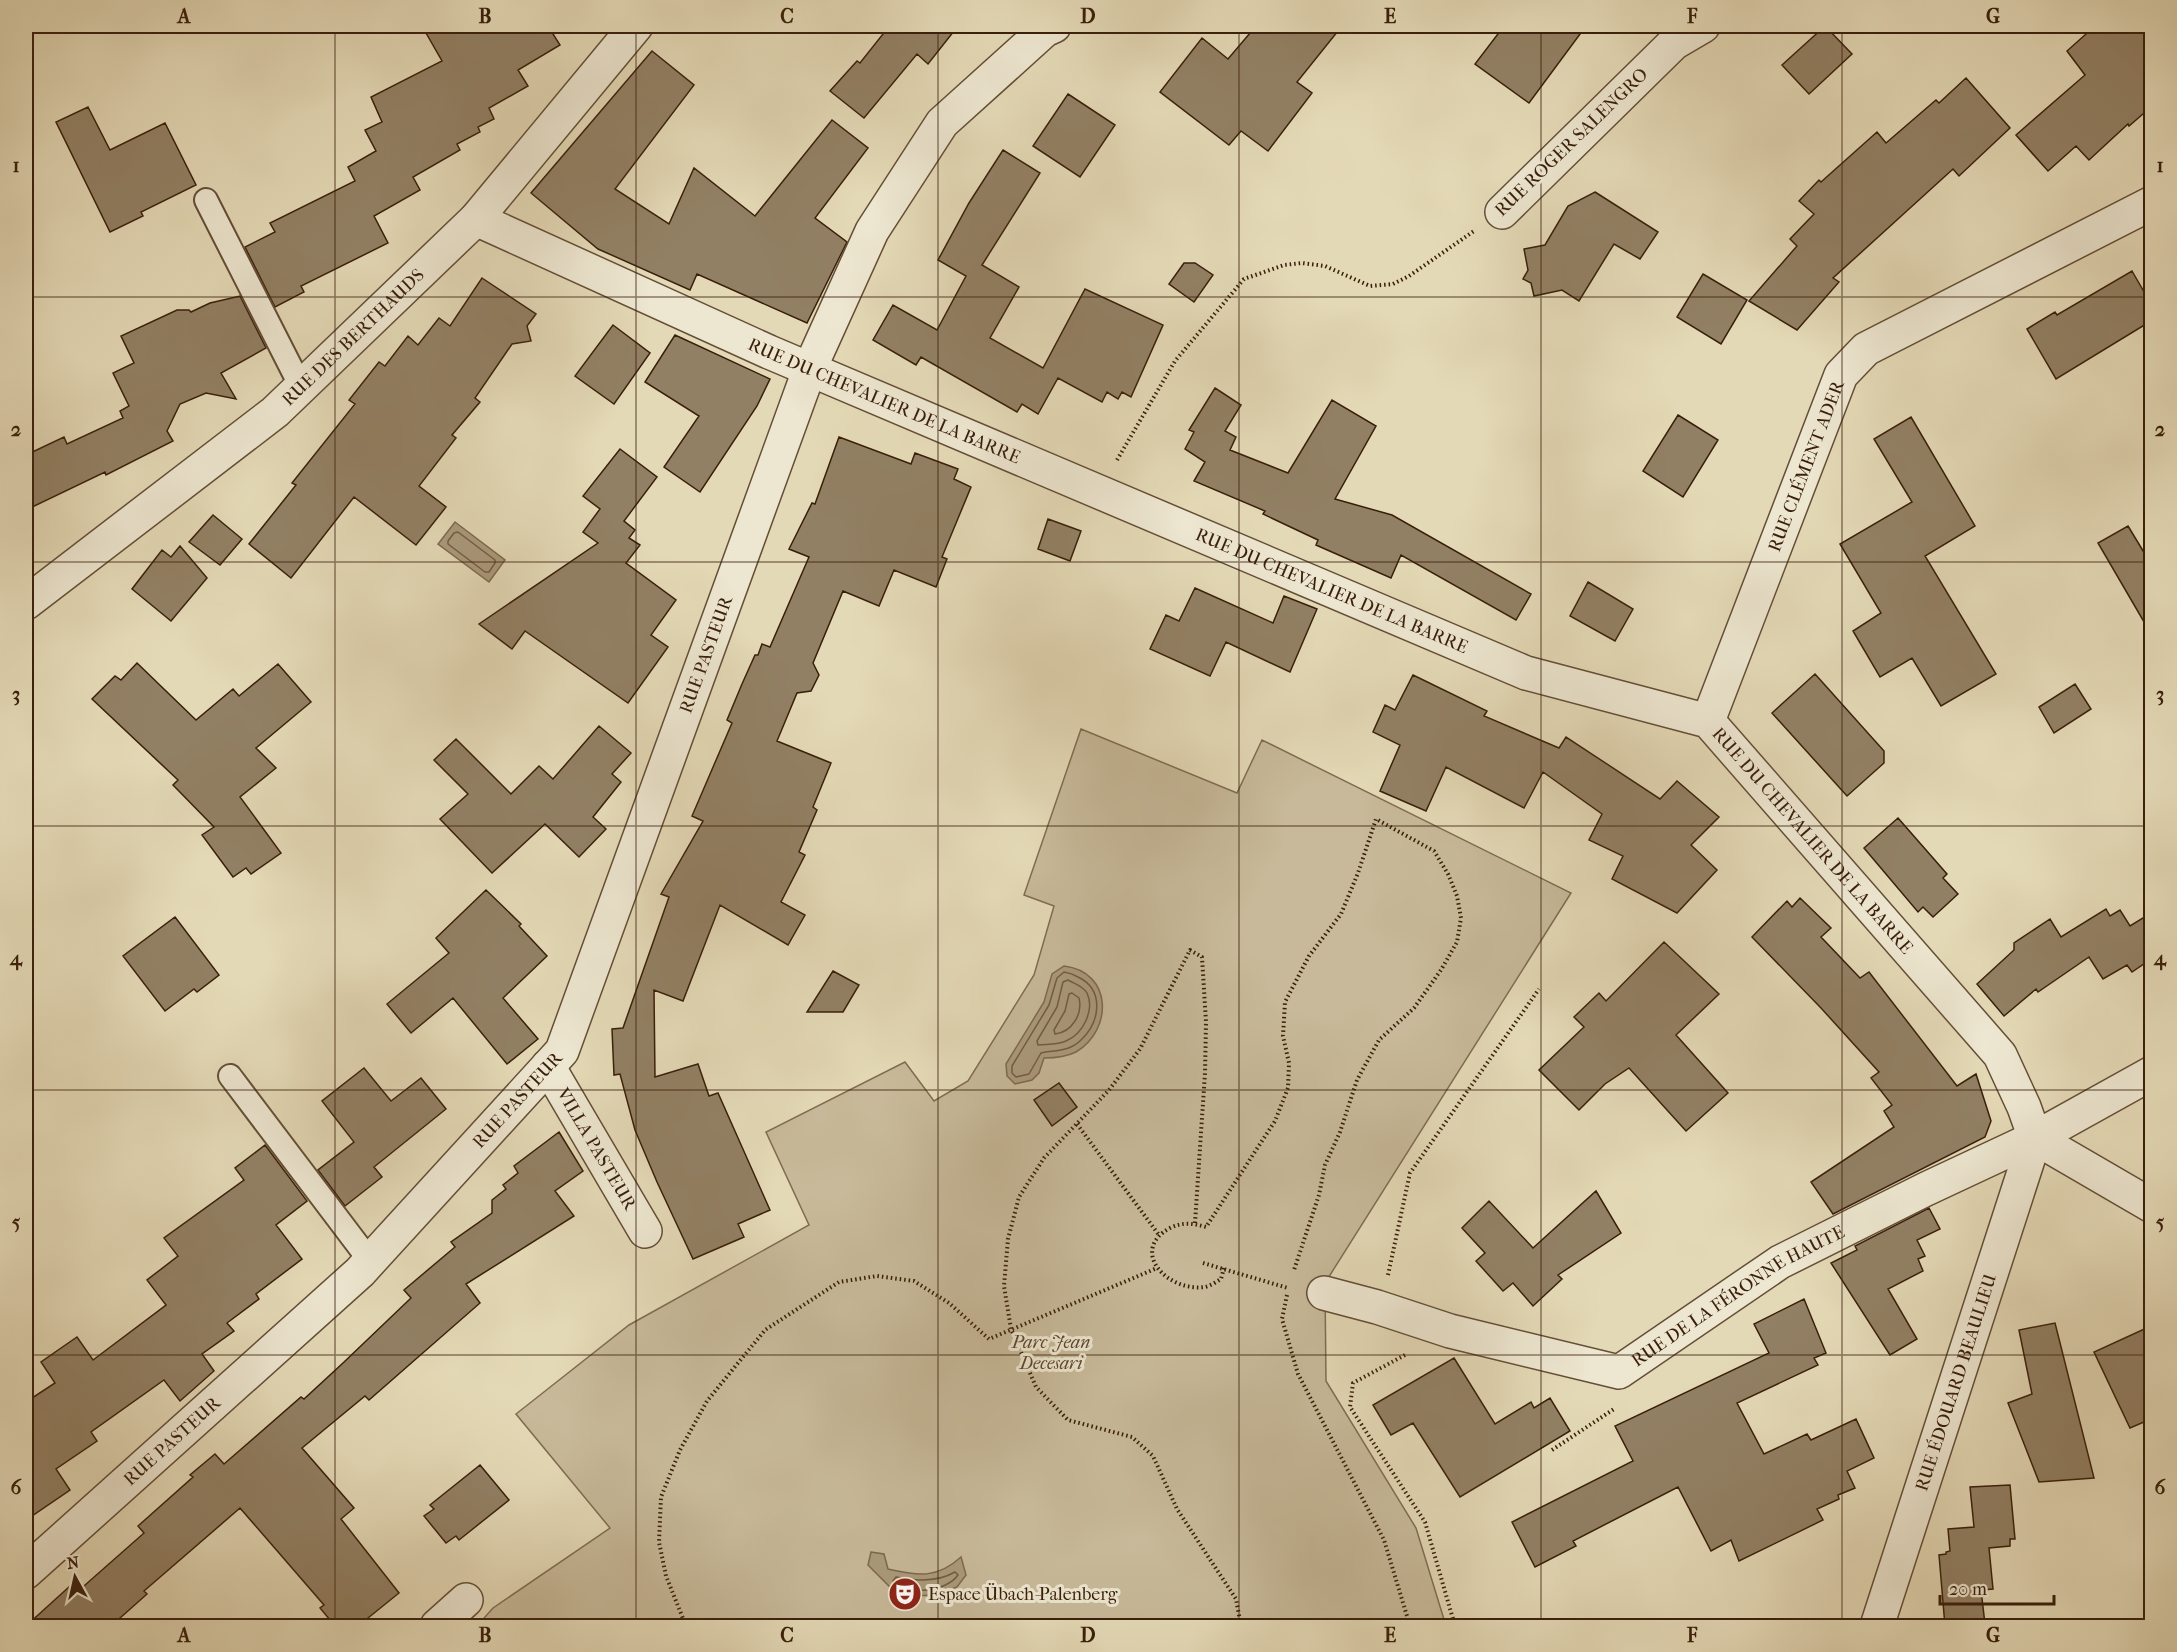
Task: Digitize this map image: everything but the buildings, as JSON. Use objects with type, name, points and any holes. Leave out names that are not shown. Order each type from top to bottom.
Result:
[{"type":"street","name":"RUE DES BERTHAUDS","points":[[26,603],[275,412],[476,219],[636,26]]},
{"type":"street","name":"RUE PASTEUR","points":[[26,1572],[360,1272],[562,1051],[810,368],[872,231],[942,123],[1045,30],[1054,26]]},
{"type":"street","name":"RUE ROGER SALENGRO","points":[[1502,212],[1674,43],[1703,26]]},
{"type":"street","name":"RUE CLÉMENT ADER","points":[[1708,721],[1841,375],[1866,349],[2151,203]]},
{"type":"street","name":"RUE DU CHEVALIER DE LA BARRE","points":[[476,219],[769,352],[1526,673],[1708,721],[2000,1055],[2024,1107],[2035,1138]]},
{"type":"street","name":"VILLA PASTEUR","points":[[548,1066],[645,1231]]},
{"type":"street","name":"RUE DE LA FÉRONNE HAUTE","points":[[1324,1293],[1377,1307],[1450,1331],[1619,1371],[1780,1262],[1926,1189],[2035,1138],[2151,1073]]},
{"type":"street","points":[[2035,1138],[2151,1206]]},
{"type":"street","name":"RUE ÉDOUARD BEAULIEU","points":[[1877,1626],[2035,1138]]},
{"type":"street","points":[[437,1626],[466,1600]]},
{"type":"lane","points":[[206,200],[301,387]]},
{"type":"lane","points":[[230,1076],[369,1261]]},
{"type":"path","name":"RUE ROGER SALENGRO","points":[[1098,492],[1175,361],[1244,279],[1284,265],[1302,263],[1325,266],[1370,286],[1393,284],[1409,276],[1502,212]]},
{"type":"path","points":[[1224,1268],[1221,1279],[1206,1287],[1175,1283],[1166,1278],[1157,1268],[1153,1255],[1154,1245],[1159,1234],[1173,1227],[1195,1223],[1206,1227],[1275,1121],[1288,1088],[1289,1063],[1283,1036],[1285,1002],[1309,956],[1341,914],[1376,819],[1434,851],[1448,874],[1457,896],[1461,918],[1457,942],[1441,970],[1414,1008],[1378,1040],[1357,1080],[1340,1132],[1325,1165],[1319,1195],[1288,1288],[1282,1319],[1298,1374],[1384,1540],[1410,1626]]},
{"type":"path","points":[[1195,1223],[1206,1022],[1202,957],[1190,950],[1140,1049],[1109,1090],[1044,1158],[1018,1197],[1008,1239],[1004,1286],[1011,1329],[1036,1387],[1068,1420],[1132,1437],[1153,1456],[1177,1509],[1236,1599],[1240,1626]]},
{"type":"path","points":[[1377,1307],[1386,1280],[1410,1173],[1539,989]]},
{"type":"path","points":[[1077,1124],[1159,1234]]},
{"type":"path","points":[[1203,1263],[1288,1288]]},
{"type":"path","points":[[686,1626],[666,1576],[659,1542],[661,1497],[680,1450],[707,1401],[765,1330],[839,1282],[877,1276],[914,1281],[949,1303],[989,1339],[1157,1268]]},
{"type":"path","points":[[1450,1331],[1353,1383],[1350,1407],[1425,1522],[1455,1626]]},
{"type":"path","points":[[1552,1450],[1626,1401],[1619,1371]]},
{"type":"green space","name":"Parc Jean Decesari","points":[[1081,729],[1237,793],[1262,740],[1571,893],[1325,1283],[1326,1381],[1416,1528],[1446,1626],[477,1626],[493,1608],[610,1528],[516,1414],[629,1325],[809,1225],[766,1132],[905,1062],[934,1101],[968,1081],[1034,975],[1054,906],[1024,895]]},
{"type":"water","points":[[455,522],[505,560],[489,582],[438,544]]},
{"type":"water","points":[[1064,966],[1080,971],[1092,979],[1099,990],[1102,1003],[1097,1030],[1076,1052],[1060,1057],[1044,1058],[1039,1073],[1032,1080],[1015,1084],[1007,1076],[1006,1064],[1044,1002],[1052,974]]},
{"type":"water","points":[[871,1552],[884,1554],[888,1569],[918,1574],[944,1569],[961,1557],[966,1575],[957,1587],[937,1595],[911,1596],[892,1589],[868,1565]]},
{"type":"place","name":"Espace Übach-Palenberg","points":[[905,1594]]}]
